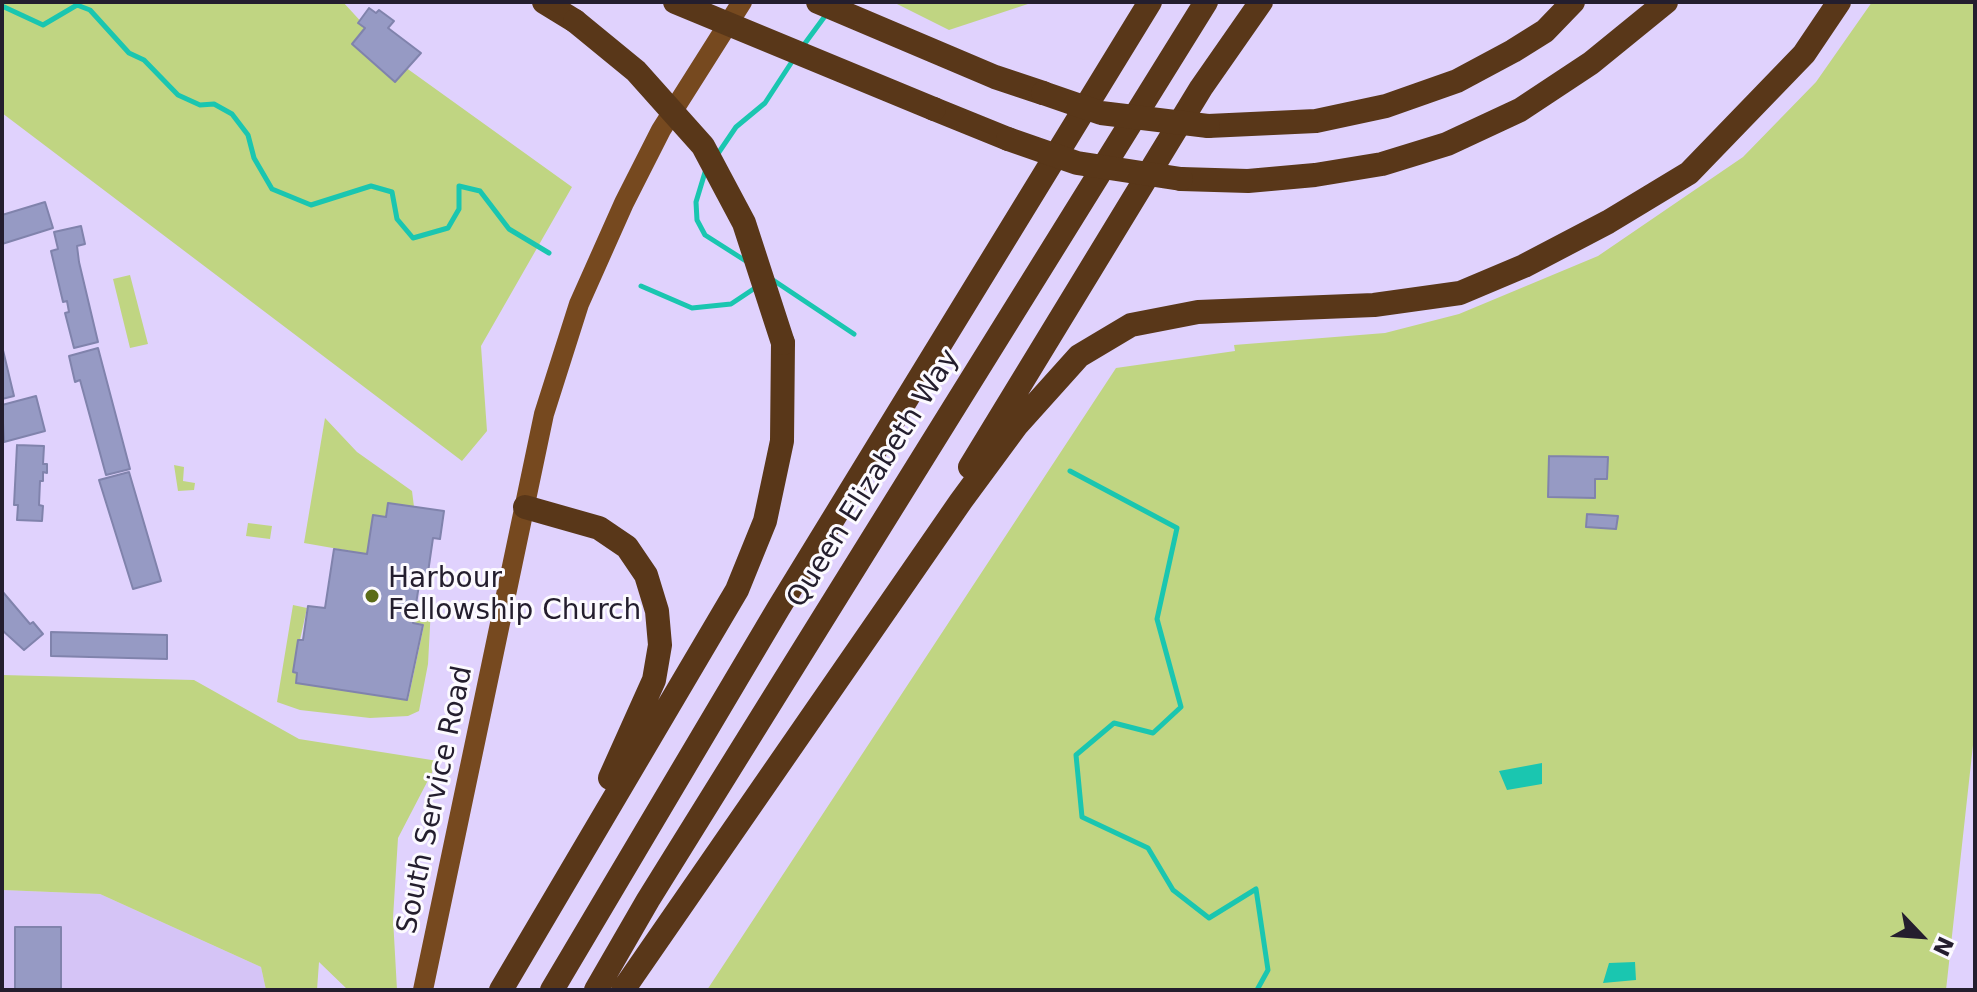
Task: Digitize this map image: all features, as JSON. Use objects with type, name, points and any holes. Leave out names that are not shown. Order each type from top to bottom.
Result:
[{"type":"highway","points":[[501,990],[737,590],[765,521],[782,441],[783,343],[744,223],[703,146],[636,71],[575,21],[544,2]]},
{"type":"highway","points":[[675,2],[1008,139],[1077,163],[1181,179],[1248,181],[1315,175],[1382,164],[1447,144],[1520,110],[1591,63],[1666,2]]},
{"type":"highway","points":[[818,2],[995,77],[1101,113],[1208,126],[1316,121],[1386,106],[1457,81],[1513,51],[1545,31],[1573,2]]},
{"type":"highway","name":"Queen Elizabeth Way","points":[[552,990],[778,609],[1150,2]]},
{"type":"highway","name":"Queen Elizabeth Way","points":[[596,990],[656,887],[1206,2]]},
{"type":"highway","points":[[890,608],[1020,383],[1201,88],[1261,2]]},
{"type":"highway","points":[[623,990],[1010,436],[1079,356],[1131,325],[1198,312],[1374,305],[1460,293],[1524,266],[1608,222],[1689,173],[1804,54],[1839,2]]},
{"type":"highway","points":[[525,507],[599,528],[627,547],[646,575],[657,611],[660,645],[654,680],[629,739],[531,938]]},
{"type":"main road","name":"South Service Road","points":[[423,990],[544,414],[579,304],[661,130],[742,2]]},
{"type":"shaded area","points":[[2,2],[343,2],[398,62],[572,187],[481,346],[487,431],[462,461],[2,113]]},
{"type":"shaded area","points":[[893,2],[1034,2],[949,30]]},
{"type":"shaded area","points":[[1872,2],[1975,2],[1975,727],[1946,990],[707,990],[1116,368],[1235,351],[1234,345],[1385,333],[1459,314],[1598,256],[1743,157],[1816,82]]},
{"type":"shaded area","points":[[130,275],[148,344],[130,348],[113,279]]},
{"type":"shaded area","points":[[325,418],[357,452],[412,491],[414,507],[388,503],[385,518],[373,516],[367,554],[304,543]]},
{"type":"shaded area","points":[[174,465],[184,467],[183,481],[195,483],[194,490],[178,491]]},
{"type":"shaded area","points":[[248,523],[272,526],[270,539],[246,536]]},
{"type":"shaded area","points":[[293,605],[307,608],[293,672],[297,673],[296,683],[408,700],[424,625],[413,622],[416,605],[431,608],[428,664],[419,711],[408,716],[370,718],[300,710],[277,702]]},
{"type":"shaded area","points":[[2,675],[194,680],[299,739],[438,761],[398,838],[393,918],[397,990],[348,990],[319,962],[317,990],[266,990],[261,967],[100,894],[2,890]]},
{"type":"shaded area","points":[[1542,763],[1542,784],[1507,790],[1499,771]]},
{"type":"shaded area","points":[[2,890],[100,894],[261,967],[266,990],[2,990]]},
{"type":"shaded area","points":[[1635,962],[1636,980],[1603,983],[1609,963]]},
{"type":"building","points":[[369,8],[376,13],[379,10],[394,21],[388,28],[421,53],[395,82],[352,44],[365,28],[358,23]]},
{"type":"building","points":[[45,202],[53,228],[2,244],[2,215]]},
{"type":"building","points":[[81,226],[85,244],[77,246],[79,262],[98,342],[74,348],[65,313],[69,312],[67,301],[63,302],[51,251],[58,249],[54,232]]},
{"type":"building","points":[[2,346],[14,396],[2,399]]},
{"type":"building","points":[[98,348],[130,469],[106,475],[80,380],[75,382],[69,356]]},
{"type":"building","points":[[36,396],[45,431],[4,442],[2,405]]},
{"type":"building","points":[[17,445],[44,446],[43,464],[47,464],[47,473],[43,472],[43,481],[40,481],[42,521],[17,520],[18,505],[14,505]]},
{"type":"building","points":[[1549,456],[1608,457],[1607,479],[1595,479],[1595,498],[1548,497]]},
{"type":"building","points":[[129,472],[161,581],[133,589],[99,480]]},
{"type":"building","name":"Harbour Fellowship Church","points":[[388,503],[444,511],[440,539],[433,538],[426,586],[419,585],[413,623],[423,625],[407,700],[296,683],[297,673],[293,672],[298,640],[303,640],[308,606],[325,608],[334,549],[367,554],[373,515],[386,517]]},
{"type":"building","points":[[1587,514],[1618,516],[1616,529],[1586,527]]},
{"type":"building","points":[[2,591],[30,624],[33,622],[43,634],[24,650],[2,630]]},
{"type":"building","points":[[51,632],[167,635],[167,659],[51,656]]},
{"type":"building","points":[[15,927],[61,927],[61,990],[15,990]]},
{"type":"waterway","points":[[2,6],[43,25],[77,5],[90,10],[129,53],[144,60],[178,95],[200,105],[214,104],[232,114],[248,135],[254,158],[272,189],[311,205],[371,186],[392,192],[397,219],[413,238],[448,228],[459,209],[459,186],[480,191],[509,229],[549,253]]},
{"type":"waterway","points":[[803,46],[828,12]]},
{"type":"waterway","points":[[717,155],[736,127],[765,103],[795,57]]},
{"type":"waterway","points":[[706,169],[696,202],[697,220],[705,235],[749,263]]},
{"type":"waterway","points":[[773,280],[854,334]]},
{"type":"waterway","points":[[641,286],[692,308],[731,304],[758,286]]},
{"type":"waterway","points":[[1070,471],[1177,528],[1157,619],[1181,707],[1153,733],[1114,723],[1076,755],[1082,817],[1148,848],[1173,890],[1209,918],[1256,889],[1268,970],[1257,990]]},
{"type":"place","name":"Harbour Fellowship Church","points":[[372,596]]}]
